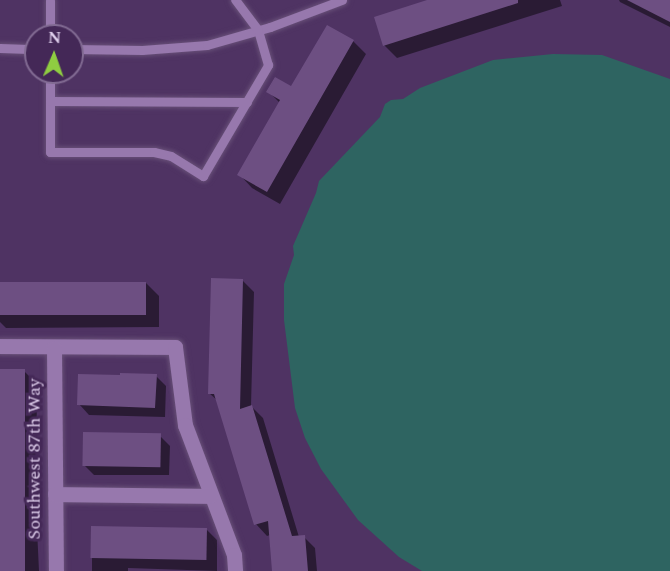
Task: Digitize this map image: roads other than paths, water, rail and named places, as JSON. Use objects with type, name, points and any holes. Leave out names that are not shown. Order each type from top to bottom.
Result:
[{"type":"street","points":[[0,346],[175,347],[185,425],[234,555],[235,571]]},
{"type":"street","name":"Southwest 87th Way","points":[[54,348],[56,571]]},
{"type":"street","points":[[56,494],[210,496]]},
{"type":"lane","points":[[50,0],[50,24]]},
{"type":"lane","points":[[50,84],[50,152],[154,152],[171,156],[203,176],[268,65],[258,30],[235,0]]},
{"type":"lane","points":[[84,49],[142,50],[207,45],[258,30],[342,0]]},
{"type":"lane","points":[[0,48],[24,49]]},
{"type":"lane","points":[[50,101],[247,102]]}]
